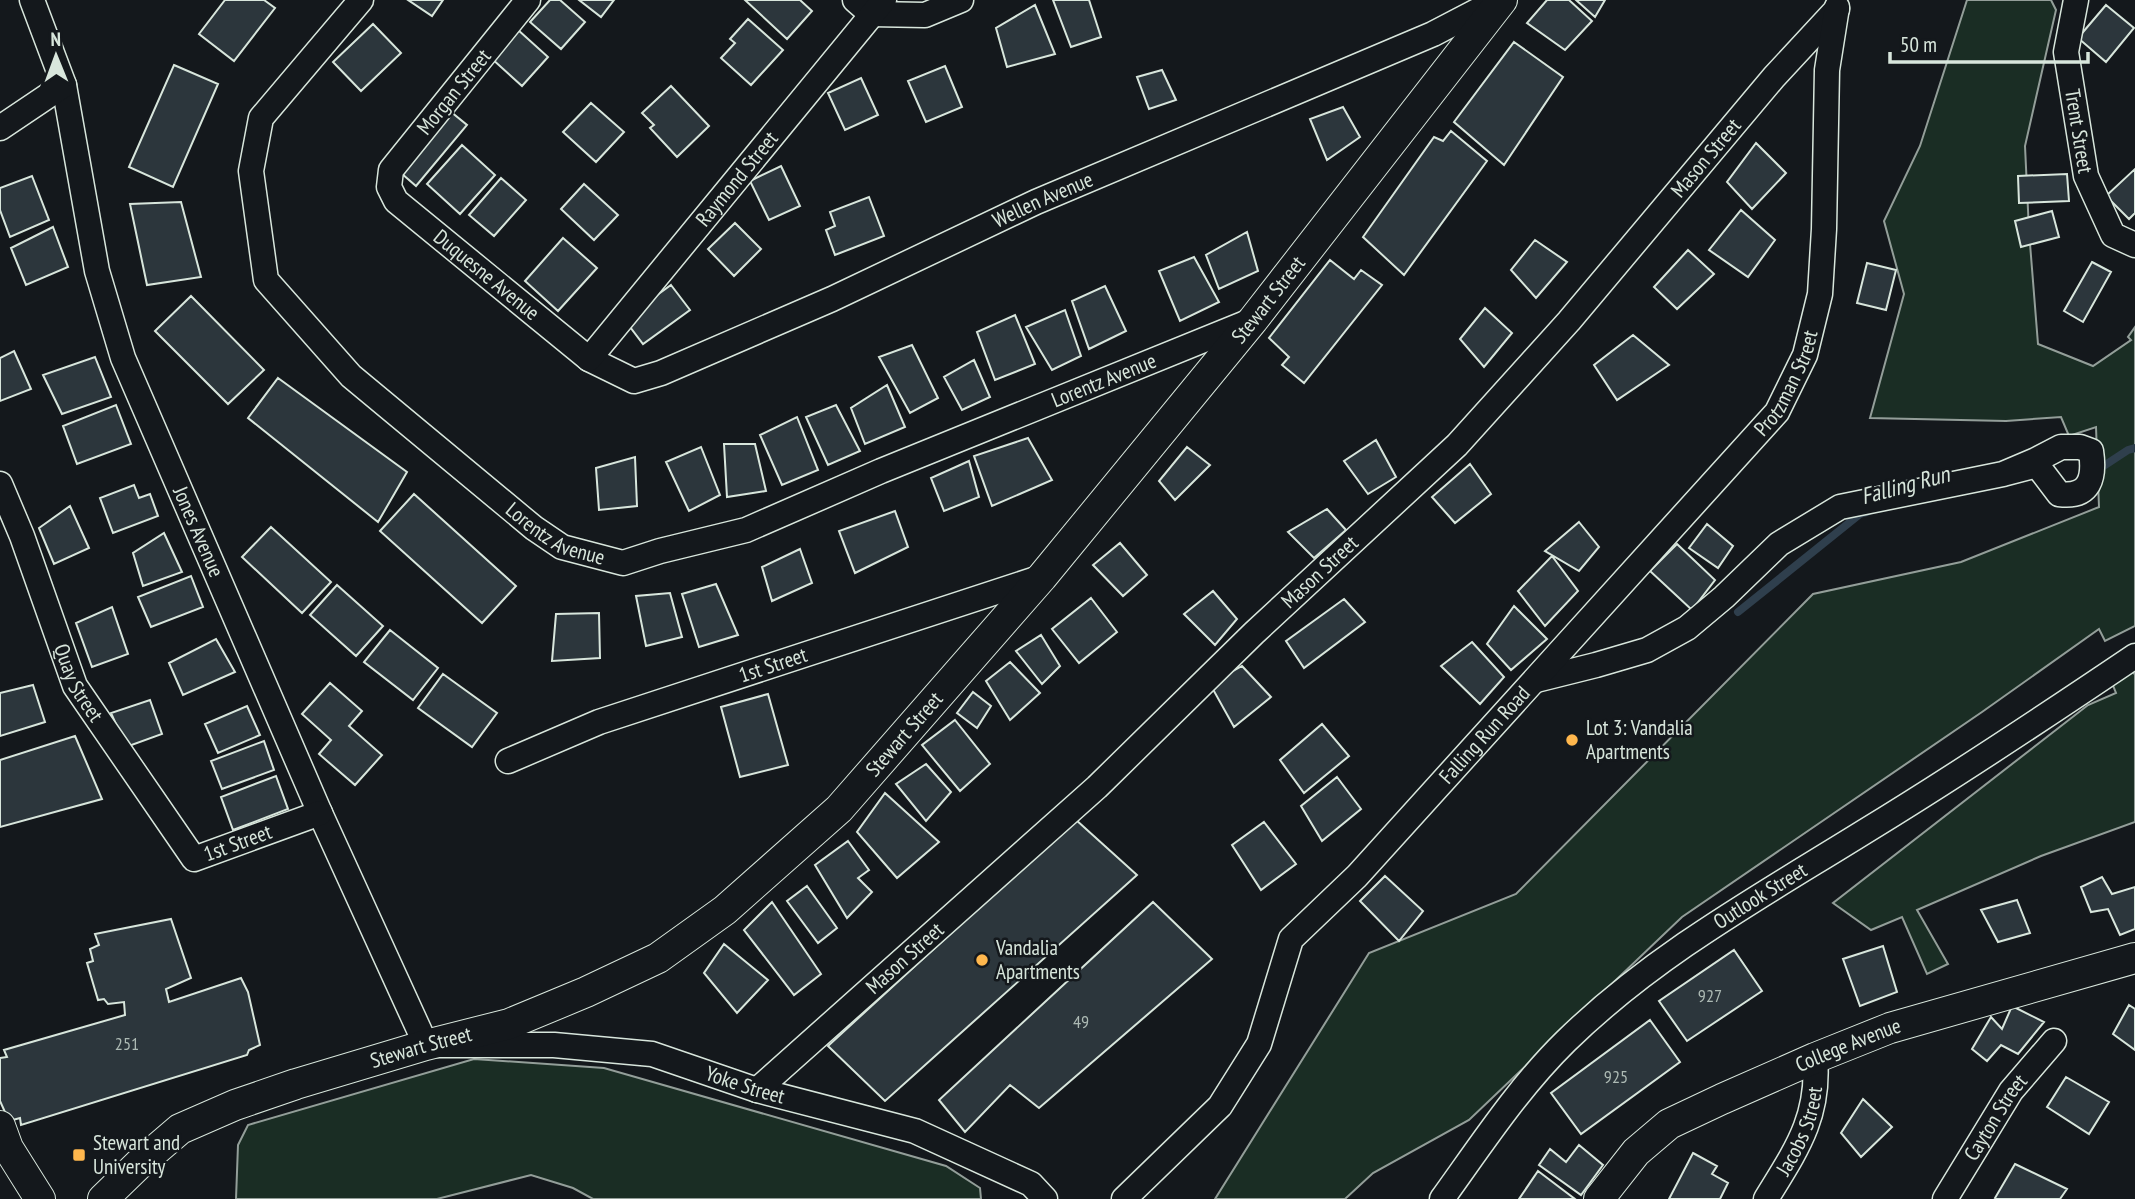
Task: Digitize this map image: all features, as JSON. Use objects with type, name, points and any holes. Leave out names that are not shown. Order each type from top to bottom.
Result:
[{"type":"street","name":"Jones Avenue","points":[[32,0],[64,85],[97,271],[123,358],[320,813],[426,1045]]},
{"type":"street","name":"Morgan Street","points":[[389,187],[391,170],[528,0]]},
{"type":"street","points":[[870,5],[925,15],[961,0]]},
{"type":"street","name":"Stewart Street","points":[[103,1199],[180,1129],[234,1105],[426,1045],[509,1024],[658,958],[725,910],[839,809],[1042,577],[1253,320],[1500,0]]},
{"type":"street","name":"Wellen Avenue","points":[[589,359],[634,381],[661,373],[832,299],[1035,202],[1433,34],[1500,0]]},
{"type":"street","name":"Trent Street","points":[[2076,0],[2066,52],[2086,176],[2113,234],[2135,246]]},
{"type":"street","name":"Lorentz Avenue","points":[[348,4],[261,118],[251,171],[266,280],[351,376],[534,528],[562,547],[623,563],[746,530],[894,466],[1253,320]]},
{"type":"street","name":"Raymond Street","points":[[589,359],[870,5]]},
{"type":"street","name":"Protzman Street","points":[[1536,680],[1777,412],[1805,355],[1820,294],[1827,71],[1838,5]]},
{"type":"street","name":"Mason Street","points":[[757,1090],[1097,788],[1254,633],[1457,445],[1569,321],[1838,5]]},
{"type":"street","points":[[0,128],[64,85]]},
{"type":"street","name":"Duquesne Avenue","points":[[389,187],[396,201],[589,359]]},
{"type":"street","name":"Falling Run Road","points":[[1124,1199],[1220,1106],[1259,1044],[1291,939],[1357,876],[1536,680],[1596,666],[1647,650],[1687,628],[1779,544],[1840,507],[2003,474]]},
{"type":"street","name":"Quay Street","points":[[0,484],[22,536],[75,686],[194,859]]},
{"type":"street","name":"1st Street","points":[[508,761],[599,722],[1042,577]]},
{"type":"street","name":"Outlook Street","points":[[1442,1199],[1523,1088],[1566,1041],[1620,994],[1682,946],[1742,905],[1888,818],[2135,656]]},
{"type":"street","name":"1st Street","points":[[194,859],[320,813]]},
{"type":"street","name":"College Avenue","points":[[1599,1199],[1636,1152],[1670,1124],[1815,1058],[1891,1028],[2135,958]]},
{"type":"street","name":"Cayton Street","points":[[1945,1199],[2011,1091],[2054,1041]]},
{"type":"street","name":"Yoke Street","points":[[426,1045],[554,1045],[652,1054],[757,1090],[915,1131],[1031,1184],[1045,1199]]},
{"type":"street","name":"Jacobs Street","points":[[1766,1199],[1794,1155],[1813,1110],[1817,1083],[1815,1058]]},
{"type":"street","points":[[0,1126],[8,1148],[40,1199]]},
{"type":"green space","points":[[1967,0],[2051,0],[2056,10],[2025,146],[2038,344],[2093,366],[2131,340],[2128,337],[2135,327],[2135,626],[2105,641],[2099,629],[1682,917],[1469,1120],[1373,1173],[1345,1199],[1215,1199],[1369,953],[1516,894],[1813,594],[1961,562],[2099,507],[2096,427],[2069,436],[2061,417],[2006,421],[1870,418],[1904,294],[1884,221],[1920,146]]},
{"type":"green space","points":[[2133,671],[2135,822],[2041,856],[1917,910],[1948,964],[1927,974],[1902,917],[1871,930],[1833,903],[2088,705],[2116,693],[2112,683]]},
{"type":"green space","points":[[474,1059],[604,1068],[946,1166],[980,1188],[981,1199],[593,1199],[573,1188],[531,1175],[437,1199],[236,1199],[238,1145],[248,1125]]},
{"type":"building","points":[[225,0],[264,0],[275,8],[234,61],[199,34]]},
{"type":"building","points":[[408,0],[443,0],[432,16]]},
{"type":"building","points":[[550,0],[560,0],[585,22],[561,49],[530,22]]},
{"type":"building","points":[[579,0],[614,0],[601,17]]},
{"type":"building","points":[[745,0],[800,0],[812,11],[787,39]]},
{"type":"building","points":[[1053,0],[1089,0],[1101,37],[1071,47]]},
{"type":"building","points":[[1547,0],[1569,0],[1592,21],[1565,50],[1527,23]]},
{"type":"building","points":[[1576,0],[1605,0],[1595,17]]},
{"type":"building","points":[[1035,5],[1055,54],[1007,67],[996,28]]},
{"type":"building","points":[[2106,5],[2134,28],[2106,62],[2078,38]]},
{"type":"building","points":[[748,19],[783,50],[751,85],[721,58],[735,43],[730,39]]},
{"type":"building","points":[[373,24],[401,53],[361,91],[333,62]]},
{"type":"building","points":[[517,29],[548,57],[522,86],[491,58]]},
{"type":"building","points":[[1514,42],[1563,77],[1504,165],[1454,122]]},
{"type":"building","points":[[174,65],[218,84],[173,187],[129,167]]},
{"type":"building","points":[[945,66],[962,107],[926,122],[908,81]]},
{"type":"building","points":[[1162,70],[1176,100],[1149,109],[1137,77]]},
{"type":"building","points":[[861,78],[878,115],[845,130],[828,93]]},
{"type":"building","points":[[671,86],[709,126],[677,157],[650,128],[654,125],[642,113]]},
{"type":"building","points":[[591,103],[624,132],[596,162],[563,132]]},
{"type":"building","points":[[445,107],[467,125],[416,186],[394,167]]},
{"type":"building","points":[[1343,107],[1360,137],[1327,160],[1310,119]]},
{"type":"building","points":[[1451,131],[1487,161],[1404,275],[1363,237],[1434,137],[1443,141]]},
{"type":"building","points":[[1756,143],[1786,173],[1752,209],[1727,182]]},
{"type":"building","points":[[462,145],[495,175],[460,214],[427,184]]},
{"type":"building","points":[[781,166],[800,206],[769,220],[750,181]]},
{"type":"building","points":[[2135,169],[2135,213],[2129,219],[2106,196]]},
{"type":"building","points":[[2067,174],[2069,201],[2019,203],[2018,176]]},
{"type":"building","points":[[32,176],[49,220],[10,237],[0,210],[0,188]]},
{"type":"building","points":[[501,178],[526,200],[494,236],[469,215]]},
{"type":"building","points":[[584,184],[618,215],[594,240],[561,209]]},
{"type":"building","points":[[869,197],[884,236],[835,255],[826,230],[835,226],[830,212]]},
{"type":"building","points":[[181,202],[201,277],[147,285],[130,204]]},
{"type":"building","points":[[1741,210],[1775,240],[1748,277],[1709,250]]},
{"type":"building","points":[[2052,211],[2059,237],[2021,247],[2015,221]]},
{"type":"building","points":[[735,223],[761,249],[734,276],[708,249]]},
{"type":"building","points":[[53,227],[68,267],[26,285],[11,248]]},
{"type":"building","points":[[1247,232],[1258,271],[1219,289],[1206,255]]},
{"type":"building","points":[[563,238],[597,268],[558,311],[525,281]]},
{"type":"building","points":[[1535,240],[1567,262],[1536,298],[1511,270]]},
{"type":"building","points":[[1688,250],[1714,274],[1677,309],[1654,287]]},
{"type":"building","points":[[1194,257],[1219,302],[1180,321],[1159,271]]},
{"type":"building","points":[[1330,260],[1354,279],[1361,270],[1382,285],[1304,383],[1282,365],[1289,357],[1269,338]]},
{"type":"building","points":[[2092,262],[2111,272],[2083,322],[2064,311]]},
{"type":"building","points":[[1867,263],[1896,270],[1886,310],[1857,303]]},
{"type":"building","points":[[671,285],[690,310],[643,344],[624,319]]},
{"type":"building","points":[[1105,286],[1126,331],[1089,349],[1072,301]]},
{"type":"building","points":[[191,296],[264,370],[228,404],[155,331]]},
{"type":"building","points":[[1485,308],[1512,333],[1484,367],[1460,339]]},
{"type":"building","points":[[1065,310],[1081,356],[1052,370],[1026,327]]},
{"type":"building","points":[[1015,315],[1035,364],[995,380],[977,332]]},
{"type":"building","points":[[1633,335],[1669,365],[1617,400],[1594,365]]},
{"type":"building","points":[[912,345],[938,398],[910,413],[879,357]]},
{"type":"building","points":[[14,351],[31,389],[0,401],[0,358]]},
{"type":"building","points":[[95,357],[111,397],[62,414],[43,375]]},
{"type":"building","points":[[974,360],[990,397],[962,410],[944,377]]},
{"type":"building","points":[[278,378],[407,472],[378,522],[248,418]]},
{"type":"building","points":[[887,385],[905,427],[865,444],[851,408]]},
{"type":"building","points":[[116,405],[131,444],[77,464],[63,426]]},
{"type":"building","points":[[836,405],[860,451],[828,465],[806,417]]},
{"type":"building","points":[[797,417],[818,470],[782,485],[760,435]]},
{"type":"building","points":[[1028,438],[1052,480],[992,506],[974,456]]},
{"type":"building","points":[[1376,440],[1396,477],[1368,494],[1344,461]]},
{"type":"building","points":[[724,444],[755,444],[766,491],[727,497]]},
{"type":"building","points":[[701,447],[720,495],[689,511],[666,462]]},
{"type":"building","points":[[1187,447],[1210,465],[1175,500],[1159,481]]},
{"type":"building","points":[[635,457],[637,506],[599,510],[596,468]]},
{"type":"building","points":[[969,461],[979,497],[944,511],[931,478]]},
{"type":"building","points":[[1470,464],[1491,494],[1455,523],[1432,497]]},
{"type":"building","points":[[134,485],[139,498],[150,494],[158,516],[113,533],[100,498]]},
{"type":"building","points":[[414,494],[516,586],[482,623],[380,531]]},
{"type":"building","points":[[70,506],[89,548],[54,564],[39,528]]},
{"type":"building","points":[[1327,509],[1346,530],[1314,558],[1288,532]]},
{"type":"building","points":[[895,511],[908,547],[855,573],[839,531]]},
{"type":"building","points":[[1579,522],[1599,547],[1579,571],[1545,551]]},
{"type":"building","points":[[1707,524],[1733,546],[1718,568],[1689,548]]},
{"type":"building","points":[[271,527],[331,582],[302,613],[242,557]]},
{"type":"building","points":[[164,533],[182,572],[143,586],[133,553]]},
{"type":"building","points":[[1120,543],[1147,575],[1123,596],[1093,565]]},
{"type":"building","points":[[1677,544],[1715,580],[1692,610],[1650,571]]},
{"type":"building","points":[[800,549],[812,583],[772,601],[762,567]]},
{"type":"building","points":[[1552,556],[1578,591],[1545,626],[1518,591]]},
{"type":"building","points":[[191,576],[203,607],[151,627],[138,597]]},
{"type":"building","points":[[716,584],[738,635],[699,647],[682,594]]},
{"type":"building","points":[[337,585],[383,626],[356,656],[310,615]]},
{"type":"building","points":[[1213,591],[1237,619],[1215,645],[1184,614]]},
{"type":"building","points":[[670,593],[682,637],[646,646],[636,596]]},
{"type":"building","points":[[1091,598],[1117,632],[1079,663],[1052,629]]},
{"type":"building","points":[[1344,599],[1365,622],[1304,668],[1286,641]]},
{"type":"building","points":[[1514,606],[1547,639],[1511,670],[1487,644]]},
{"type":"building","points":[[112,607],[128,654],[92,667],[76,623]]},
{"type":"building","points":[[599,613],[600,658],[552,661],[556,614]]},
{"type":"building","points":[[390,630],[438,668],[413,700],[364,662]]},
{"type":"building","points":[[1041,635],[1060,666],[1042,684],[1016,651]]},
{"type":"building","points":[[216,639],[235,672],[183,695],[169,663]]},
{"type":"building","points":[[1472,642],[1504,677],[1480,704],[1441,666]]},
{"type":"building","points":[[1010,662],[1040,693],[1010,720],[986,681]]},
{"type":"building","points":[[1242,666],[1271,697],[1234,727],[1210,684]]},
{"type":"building","points":[[443,674],[497,713],[472,747],[418,708]]},
{"type":"building","points":[[330,683],[362,711],[349,726],[382,755],[355,785],[319,754],[331,740],[302,714]]},
{"type":"building","points":[[33,685],[45,722],[0,736],[0,693]]},
{"type":"building","points":[[973,692],[991,706],[977,728],[957,713]]},
{"type":"building","points":[[768,694],[788,765],[740,777],[721,707]]},
{"type":"building","points":[[150,700],[162,734],[126,747],[111,713]]},
{"type":"building","points":[[247,706],[260,735],[218,753],[205,724]]},
{"type":"building","points":[[955,720],[990,764],[960,791],[922,745]]},
{"type":"building","points":[[1322,724],[1349,756],[1304,793],[1280,760]]},
{"type":"building","points":[[75,736],[102,799],[0,827],[0,760]]},
{"type":"building","points":[[264,741],[274,770],[222,789],[211,761]]},
{"type":"building","points":[[926,764],[951,792],[926,821],[896,784]]},
{"type":"building","points":[[276,776],[288,809],[233,830],[221,797]]},
{"type":"building","points":[[1337,777],[1361,809],[1322,841],[1301,806]]},
{"type":"building","points":[[885,793],[939,842],[897,878],[857,832]]},
{"type":"building","name":"Vandalia Apartments","points":[[1075,819],[1137,875],[885,1101],[828,1046]]},
{"type":"building","points":[[1264,822],[1296,864],[1261,890],[1232,845]]},
{"type":"building","points":[[848,841],[869,870],[858,878],[872,892],[847,918],[815,865]]},
{"type":"building","points":[[1385,876],[1423,911],[1399,941],[1360,901]]},
{"type":"building","points":[[2102,877],[2112,894],[2135,887],[2135,929],[2120,935],[2108,909],[2091,912],[2081,887]]},
{"type":"building","points":[[807,886],[837,928],[818,943],[787,901]]},
{"type":"building","points":[[2017,900],[2030,933],[1998,942],[1981,910]]},
{"type":"building","points":[[772,902],[821,974],[794,995],[744,930]]},
{"type":"building","name":"Vandalia Apartments","points":[[1153,902],[1212,959],[1039,1108],[1010,1085],[965,1132],[939,1100]]},
{"type":"building","points":[[171,919],[191,978],[166,989],[169,1002],[241,978],[248,992],[260,1045],[249,1050],[247,1055],[21,1125],[20,1118],[9,1121],[0,1101],[0,1058],[7,1057],[4,1050],[125,1015],[124,1002],[108,1004],[104,999],[98,1000],[87,963],[93,961],[90,949],[99,945],[95,934]]},
{"type":"building","points":[[724,944],[768,980],[737,1013],[704,973]]},
{"type":"building","points":[[1883,946],[1897,992],[1860,1006],[1843,959]]},
{"type":"building","points":[[1734,950],[1762,991],[1687,1041],[1659,1001]]},
{"type":"building","points":[[2129,1005],[2135,1009],[2135,1050],[2113,1034]]},
{"type":"building","points":[[2012,1006],[2044,1022],[2018,1054],[2001,1045],[1987,1061],[1972,1049],[1991,1017],[2002,1029]]},
{"type":"building","points":[[1650,1020],[1680,1062],[1581,1134],[1551,1093]]},
{"type":"building","points":[[2066,1077],[2109,1102],[2089,1134],[2047,1107]]},
{"type":"building","points":[[1863,1099],[1892,1127],[1861,1157],[1841,1133]]},
{"type":"building","points":[[1579,1145],[1603,1165],[1581,1195],[1539,1165],[1550,1149],[1566,1162]]},
{"type":"building","points":[[1693,1153],[1717,1166],[1712,1174],[1728,1183],[1720,1199],[1669,1199]]},
{"type":"building","points":[[2015,1164],[2067,1189],[2060,1199],[1995,1198]]},
{"type":"building","points":[[1538,1171],[1575,1199],[1519,1199]]},
{"type":"waterway","name":"Falling Run","points":[[2096,471],[2135,448]]},
{"type":"waterway","name":"Falling Run","points":[[1738,612],[1860,514],[1867,512]]},
{"type":"place","name":"Lot 3: Vandalia Apartments","points":[[1572,740]]},
{"type":"place","name":"Vandalia Apartments","points":[[982,960]]},
{"type":"place","name":"Stewart and University","points":[[79,1155]]}]
